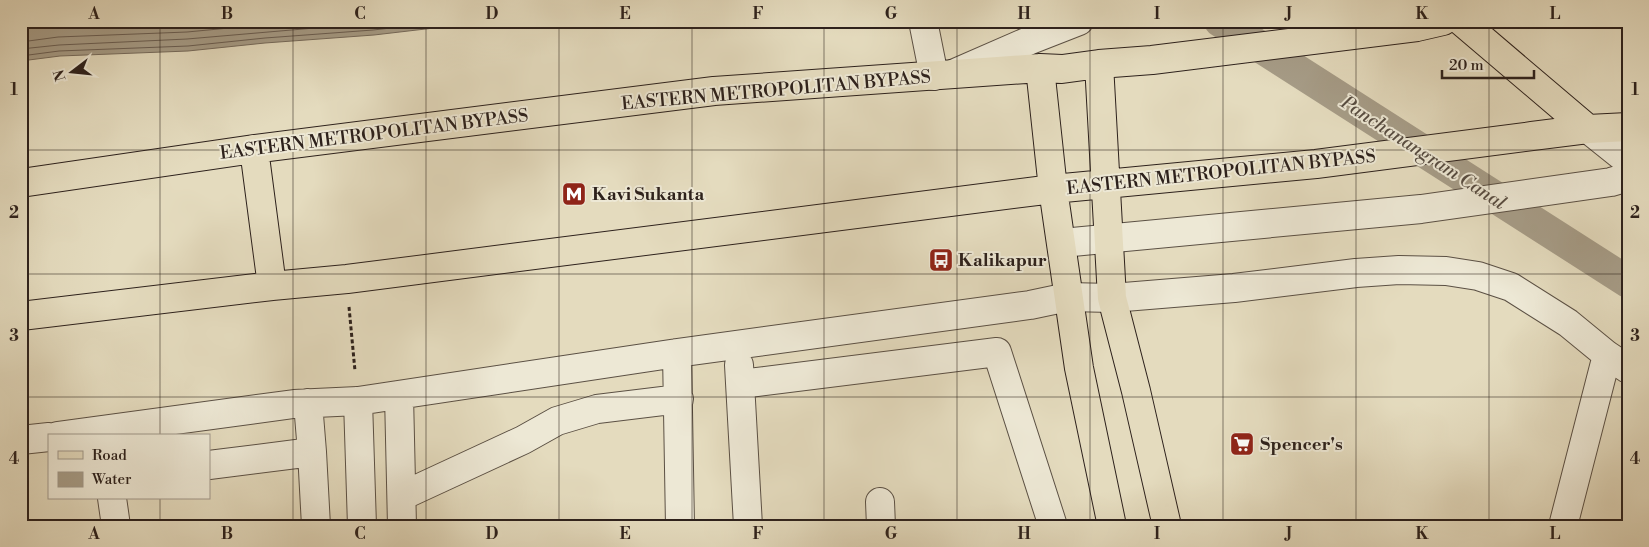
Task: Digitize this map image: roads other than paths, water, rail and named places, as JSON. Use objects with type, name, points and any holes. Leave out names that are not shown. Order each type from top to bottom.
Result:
[{"type":"main road","points":[[1461,21],[1588,129]]},
{"type":"main road","name":"EASTERN METROPOLITAN BYPASS","points":[[21,183],[254,149],[714,92],[1040,68],[1062,69],[1152,60],[1430,24]]},
{"type":"main road","points":[[1099,64],[1112,298],[1136,391],[1167,526]]},
{"type":"main road","points":[[1040,68],[1053,189],[1079,368],[1112,526]]},
{"type":"main road","name":"EASTERN METROPOLITAN BYPASS","points":[[21,316],[272,286],[346,280],[1053,189],[1316,164],[1588,129],[1628,127]]},
{"type":"main road","points":[[254,149],[272,286]]},
{"type":"street","points":[[923,21],[942,75],[1079,21]]},
{"type":"street","points":[[1588,129],[1628,161]]},
{"type":"street","points":[[1062,243],[1421,209],[1619,180]]},
{"type":"street","points":[[89,434],[294,404],[358,401],[677,353],[1030,305],[1068,296],[1112,298],[1234,288],[1356,273],[1400,270],[1446,271],[1478,276],[1511,287],[1568,323],[1617,362],[1563,526]]},
{"type":"street","points":[[738,345],[748,526]]},
{"type":"street","points":[[741,384],[997,352],[1053,526]]},
{"type":"street","points":[[677,353],[680,526]]},
{"type":"street","points":[[399,394],[402,526]]},
{"type":"street","points":[[402,496],[523,440],[557,421],[597,409],[679,399]]},
{"type":"street","points":[[358,401],[362,526]]},
{"type":"street","points":[[308,403],[316,526]]},
{"type":"street","points":[[21,440],[48,437]]},
{"type":"street","points":[[210,465],[312,452]]},
{"type":"street","points":[[112,500],[116,526]]},
{"type":"water","points":[[21,21],[494,21],[374,35],[188,51],[60,56],[21,61]]},
{"type":"waterway","name":"Panchanangram Canal","points":[[1220,21],[1628,282]]},
{"type":"place","name":"Kavi Sukanta","points":[[574,194]]},
{"type":"place","name":"Kalikapur","points":[[941,260]]},
{"type":"place","name":"Spencer's","points":[[1242,444]]}]
